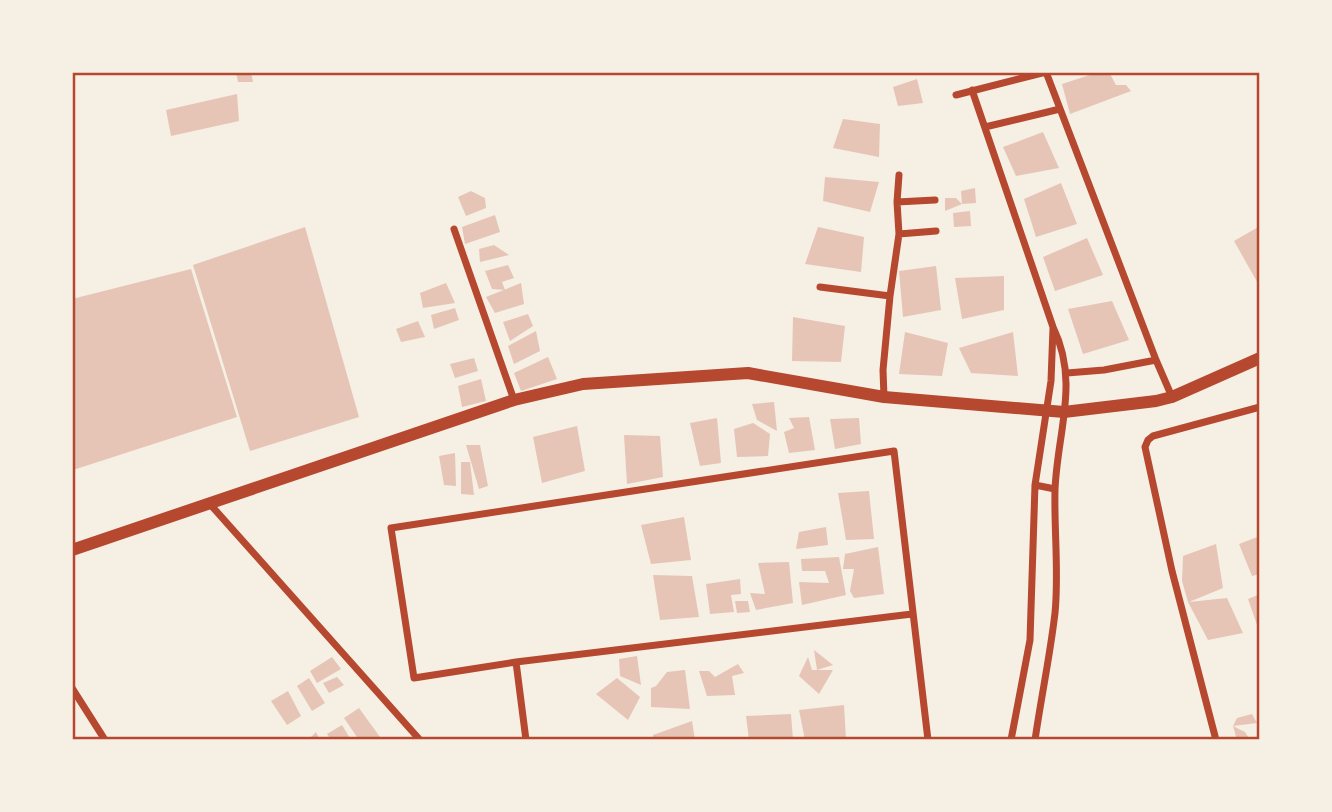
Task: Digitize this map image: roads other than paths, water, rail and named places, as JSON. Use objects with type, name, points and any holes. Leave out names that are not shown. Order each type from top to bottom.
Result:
[{"type":"street","points":[[956,95],[1046,72],[1172,397]]},
{"type":"street","points":[[972,90],[1053,327],[1062,345],[1067,373],[1055,489],[1055,612],[1035,740]]},
{"type":"street","points":[[985,127],[1060,109]]},
{"type":"street","points":[[884,397],[883,370],[890,296],[900,234],[897,202],[899,175]]},
{"type":"street","points":[[897,202],[935,200]]},
{"type":"street","points":[[454,229],[514,400]]},
{"type":"street","points":[[900,234],[936,231]]},
{"type":"street","points":[[820,287],[890,296]]},
{"type":"street","points":[[1011,740],[1030,640],[1035,485],[1051,381],[1053,327]]},
{"type":"street","points":[[72,550],[421,426],[583,384],[748,373],[884,397],[1065,412],[1172,397],[1260,358]]},
{"type":"street","points":[[1067,373],[1156,360]]},
{"type":"street","points":[[1216,740],[1172,571],[1145,447],[1153,436],[1260,407]]},
{"type":"street","points":[[912,614],[516,662],[414,678],[391,528],[894,451],[928,740]]},
{"type":"street","points":[[1035,485],[1055,489]]},
{"type":"street","points":[[209,503],[420,740]]},
{"type":"street","points":[[516,662],[526,740]]},
{"type":"street","points":[[72,688],[105,740]]}]
